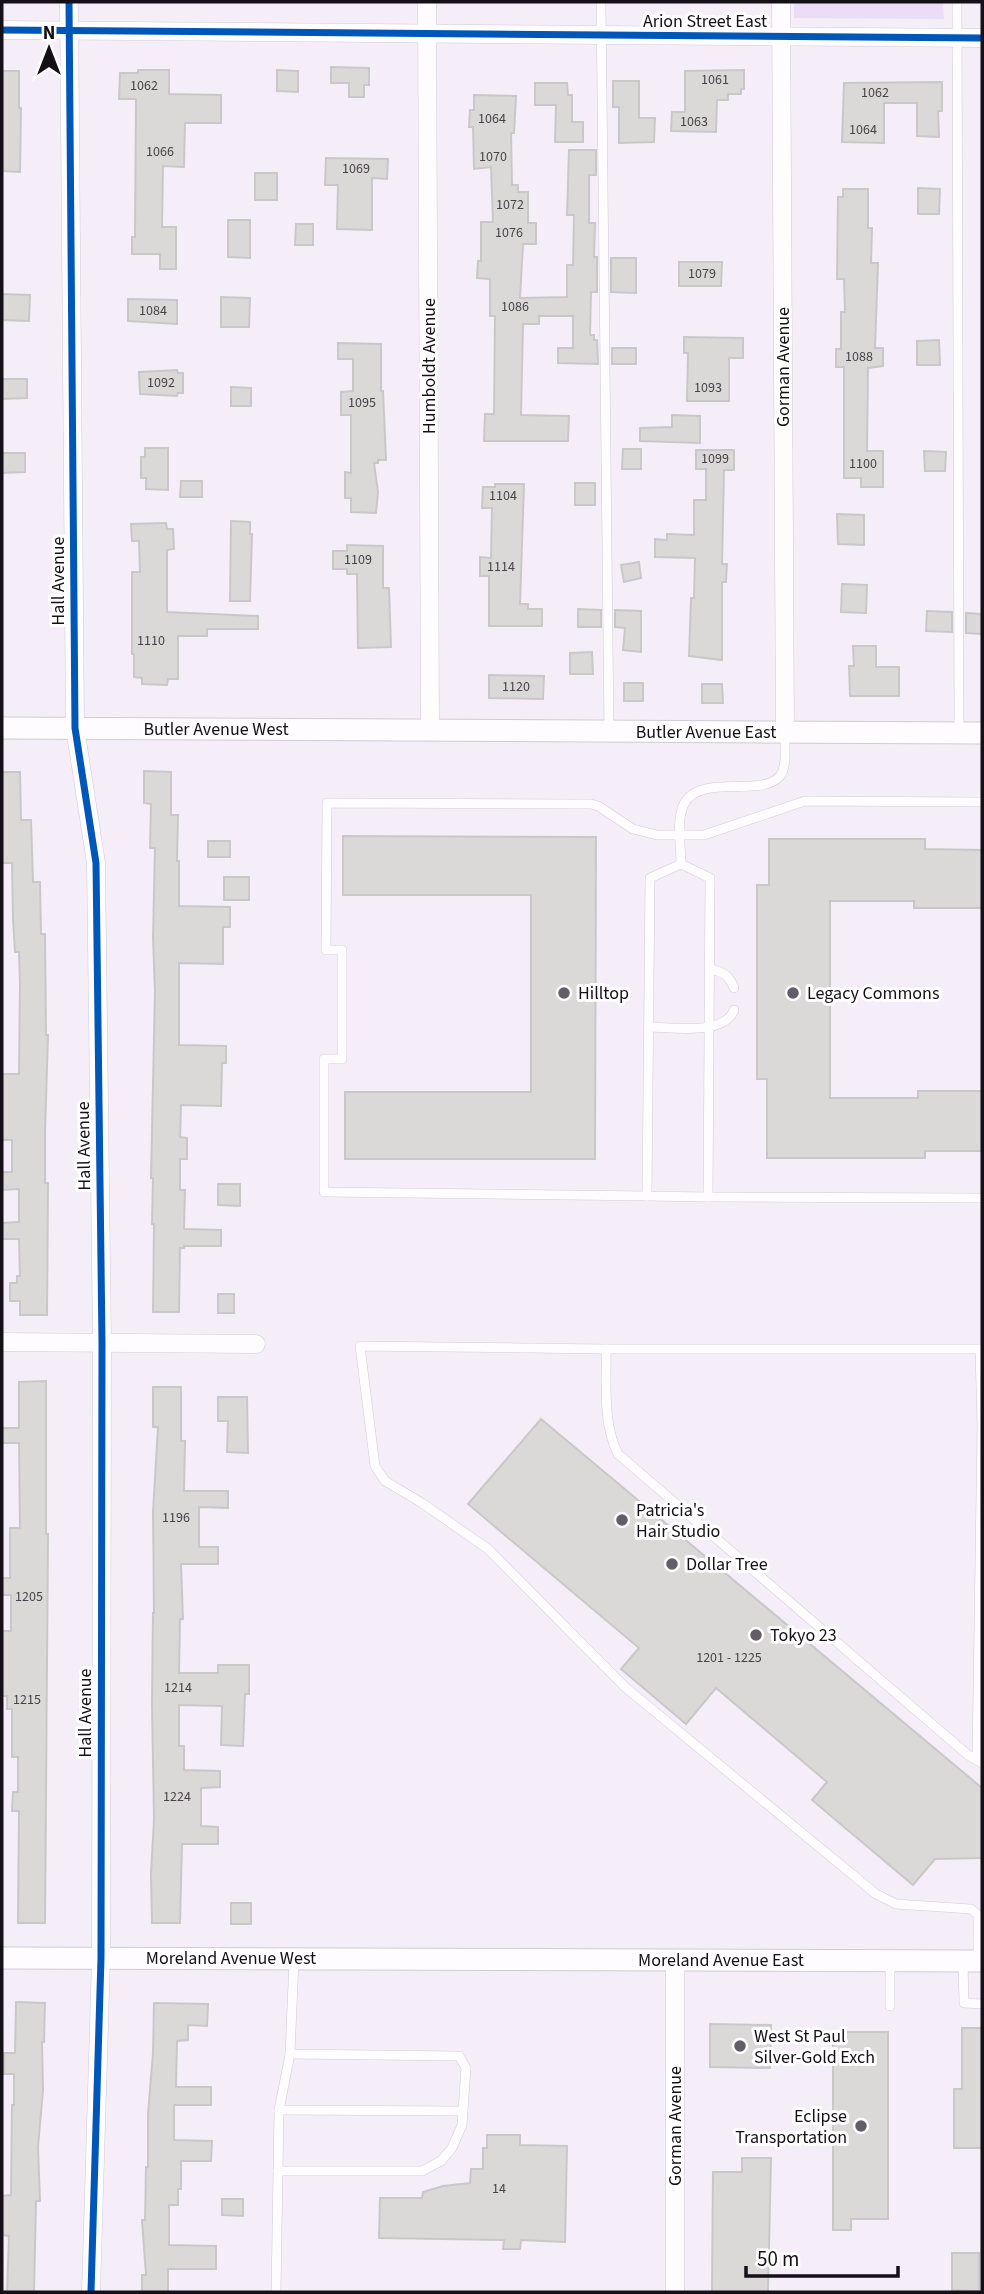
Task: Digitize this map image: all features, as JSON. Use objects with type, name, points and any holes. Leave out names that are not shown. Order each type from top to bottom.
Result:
[{"type":"street","name":"Hall Avenue","points":[[69,2],[75,728],[96,863],[102,1342],[101,1958],[91,2292]]},
{"type":"street","name":"Humboldt Avenue","points":[[426,2],[430,731]]},
{"type":"street","name":"Gorman Avenue","points":[[782,2],[785,732]]},
{"type":"street","name":"Arion Street East","points":[[2,30],[982,38]]},
{"type":"street","name":"Butler Avenue West","points":[[2,728],[430,731]]},
{"type":"street","name":"Butler Avenue East","points":[[430,731],[982,733]]},
{"type":"street","points":[[2,1342],[256,1344]]},
{"type":"street","name":"Moreland Avenue West","points":[[2,1958],[460,1959]]},
{"type":"street","name":"Moreland Avenue East","points":[[460,1959],[974,1961]]},
{"type":"street","name":"Gorman Avenue","points":[[675,1960],[675,2292]]},
{"type":"lane","points":[[601,2],[609,732]]},
{"type":"lane","points":[[957,2],[959,733]]},
{"type":"lane","points":[[681,864],[680,817],[683,805],[691,795],[704,789],[768,783],[780,776],[784,767],[785,732]]},
{"type":"lane","points":[[982,802],[805,801],[704,835],[657,835],[634,829],[591,804],[327,803],[326,950],[342,950],[342,1059],[324,1059],[324,1192],[982,1198]]},
{"type":"lane","points":[[681,864],[710,878],[708,1197]]},
{"type":"lane","points":[[647,1196],[650,878],[681,864]]},
{"type":"lane","points":[[710,969],[729,977],[734,988]]},
{"type":"lane","points":[[649,1027],[720,1025],[730,1018],[734,1010]]},
{"type":"lane","points":[[980,1761],[981,1349],[360,1346],[375,1466],[385,1481],[488,1549],[625,1687],[876,1894],[896,1903],[971,1909],[978,1915],[980,1925],[964,2003],[982,2004]]},
{"type":"lane","points":[[606,1349],[607,1419],[610,1438],[618,1454],[957,1746],[980,1761]]},
{"type":"lane","points":[[276,2292],[279,2110],[290,2054],[294,1959]]},
{"type":"lane","points":[[890,1961],[890,2006]]},
{"type":"lane","points":[[278,2171],[422,2171],[441,2161],[452,2148],[462,2125],[467,2068],[459,2056],[290,2054]]},
{"type":"lane","points":[[279,2110],[463,2111]]},
{"type":"shaded area","points":[[794,2],[943,2],[944,19],[794,18]]},
{"type":"building","points":[[331,67],[369,68],[369,85],[364,85],[364,97],[349,97],[349,83],[331,83]]},
{"type":"building","points":[[138,70],[169,70],[169,94],[221,95],[221,123],[185,123],[184,167],[163,166],[162,227],[176,227],[176,269],[160,269],[160,254],[132,254],[132,237],[135,237],[136,99],[119,99],[120,73],[138,73]]},
{"type":"building","points":[[277,70],[298,71],[298,92],[277,91]]},
{"type":"building","points":[[744,70],[744,89],[741,89],[741,94],[728,94],[728,100],[717,100],[716,132],[671,131],[672,112],[685,112],[685,71]]},
{"type":"building","points":[[2,71],[19,71],[20,172],[2,171]]},
{"type":"building","points":[[613,81],[639,81],[639,118],[655,118],[654,142],[619,143],[619,107],[613,107]]},
{"type":"building","points":[[942,82],[942,111],[938,111],[939,137],[917,136],[917,103],[884,103],[884,143],[842,142],[844,83]]},
{"type":"building","points":[[535,83],[567,83],[568,95],[572,95],[572,122],[583,122],[583,142],[555,142],[556,105],[535,105]]},
{"type":"building","points":[[474,95],[516,96],[514,133],[511,133],[512,185],[518,185],[518,192],[528,192],[528,223],[536,223],[536,244],[523,244],[520,298],[567,297],[567,265],[573,265],[574,215],[567,215],[569,150],[596,150],[596,175],[589,175],[589,223],[595,223],[594,257],[597,257],[597,292],[591,292],[590,335],[594,335],[594,340],[597,340],[598,364],[558,363],[558,348],[573,348],[573,316],[539,316],[539,324],[523,324],[521,415],[569,416],[568,441],[484,441],[485,414],[494,414],[495,316],[490,316],[490,279],[477,278],[478,261],[481,261],[481,222],[493,222],[491,167],[474,169],[473,127],[469,127],[470,110],[474,110]]},
{"type":"building","points":[[326,158],[388,159],[387,179],[372,178],[372,230],[337,229],[338,185],[325,185]]},
{"type":"building","points":[[255,173],[277,173],[277,200],[255,200]]},
{"type":"building","points":[[918,188],[940,189],[939,214],[918,214]]},
{"type":"building","points":[[843,189],[868,189],[868,228],[872,228],[871,263],[878,263],[875,348],[883,348],[883,366],[868,368],[867,451],[883,451],[883,487],[861,487],[861,478],[844,478],[844,367],[836,367],[836,349],[841,349],[841,312],[845,312],[844,279],[837,279],[838,197],[843,197]]},
{"type":"building","points":[[228,220],[250,220],[250,258],[228,257]]},
{"type":"building","points":[[296,224],[313,224],[313,245],[295,245]]},
{"type":"building","points":[[611,258],[636,258],[636,293],[611,292]]},
{"type":"building","points":[[679,262],[722,262],[721,286],[679,286]]},
{"type":"building","points":[[2,294],[30,295],[29,321],[2,320]]},
{"type":"building","points":[[221,297],[250,298],[249,327],[221,327]]},
{"type":"building","points":[[128,299],[177,300],[177,324],[128,321]]},
{"type":"building","points":[[684,337],[743,338],[743,358],[729,358],[729,401],[687,401],[688,353],[684,353]]},
{"type":"building","points":[[939,340],[940,365],[917,365],[917,341]]},
{"type":"building","points":[[338,343],[381,344],[386,460],[374,463],[378,492],[376,513],[351,512],[351,498],[345,498],[345,472],[351,473],[351,415],[341,415],[341,392],[353,391],[353,359],[338,359]]},
{"type":"building","points":[[612,348],[636,348],[636,364],[612,364]]},
{"type":"building","points":[[177,370],[178,373],[183,373],[183,393],[178,393],[177,396],[140,394],[139,372]]},
{"type":"building","points":[[2,379],[27,379],[27,398],[2,399]]},
{"type":"building","points":[[231,387],[251,388],[251,406],[231,406]]},
{"type":"building","points":[[672,415],[700,416],[700,443],[640,441],[640,428],[672,427]]},
{"type":"building","points":[[145,448],[168,448],[168,490],[146,489],[146,478],[141,478],[141,457],[145,457]]},
{"type":"building","points":[[623,449],[641,449],[641,469],[622,469]]},
{"type":"building","points":[[696,450],[734,450],[734,470],[724,470],[722,564],[727,564],[726,582],[722,582],[722,660],[689,656],[695,558],[655,557],[655,539],[667,540],[667,534],[694,535],[694,500],[706,500],[706,469],[696,469]]},
{"type":"building","points":[[924,451],[946,452],[945,471],[925,471]]},
{"type":"building","points":[[2,453],[25,453],[25,472],[2,473]]},
{"type":"building","points":[[181,481],[202,481],[202,497],[180,497]]},
{"type":"building","points":[[575,483],[595,483],[595,505],[575,505]]},
{"type":"building","points":[[495,484],[524,484],[520,604],[528,604],[528,609],[542,609],[542,626],[489,626],[489,576],[480,576],[480,557],[491,558],[492,508],[482,508],[483,487],[495,487]]},
{"type":"building","points":[[837,514],[864,515],[864,545],[838,544]]},
{"type":"building","points":[[231,521],[250,522],[250,601],[230,601]]},
{"type":"building","points":[[166,523],[167,529],[173,529],[174,549],[167,550],[167,612],[258,616],[258,629],[207,629],[207,636],[178,636],[178,679],[168,679],[167,685],[142,684],[142,678],[134,677],[132,654],[132,572],[140,572],[139,541],[132,541],[131,524]]},
{"type":"building","points":[[347,545],[383,546],[383,588],[389,588],[391,647],[358,648],[357,574],[347,574],[347,569],[333,569],[333,551],[347,551]]},
{"type":"building","points":[[639,562],[641,578],[624,582],[621,565]]},
{"type":"building","points":[[842,584],[867,585],[866,613],[841,612]]},
{"type":"building","points":[[578,609],[601,610],[601,627],[578,627]]},
{"type":"building","points":[[615,610],[641,611],[641,652],[623,650],[625,628],[615,627]]},
{"type":"building","points":[[927,611],[952,612],[952,632],[926,631]]},
{"type":"building","points":[[966,613],[982,614],[982,634],[966,633]]},
{"type":"building","points":[[853,646],[876,646],[876,667],[899,667],[899,696],[850,696],[849,666],[854,666]]},
{"type":"building","points":[[592,652],[593,674],[570,674],[570,653]]},
{"type":"building","points":[[489,675],[544,676],[543,699],[489,698]]},
{"type":"building","points":[[624,683],[643,683],[643,701],[624,701]]},
{"type":"building","points":[[702,684],[722,684],[723,703],[702,703]]},
{"type":"building","points":[[144,771],[171,772],[171,815],[178,815],[179,906],[230,907],[230,927],[223,927],[223,964],[179,963],[179,1045],[226,1046],[226,1063],[222,1063],[221,1106],[181,1105],[180,1137],[187,1138],[187,1159],[180,1159],[180,1190],[185,1190],[184,1229],[221,1230],[221,1246],[180,1248],[179,1312],[153,1312],[154,1224],[151,1178],[155,848],[150,848],[151,804],[144,803]]},
{"type":"building","points":[[2,772],[20,772],[21,820],[31,820],[33,882],[40,882],[41,934],[45,934],[48,1035],[45,1132],[45,1183],[48,1183],[47,1315],[20,1315],[20,1301],[10,1301],[10,1283],[17,1283],[17,1276],[20,1276],[19,1239],[2,1239],[2,1223],[19,1222],[19,1189],[2,1190],[2,1172],[12,1172],[12,1140],[2,1140],[2,1074],[19,1074],[20,984],[19,952],[15,952],[12,863],[2,863]]},
{"type":"building","name":"Hilltop","points":[[343,836],[596,837],[595,1159],[345,1159],[345,1092],[531,1092],[531,895],[343,895]]},
{"type":"building","name":"Legacy Commons","points":[[769,839],[925,839],[925,849],[982,850],[982,908],[914,908],[914,901],[830,901],[830,1098],[918,1098],[918,1091],[982,1091],[982,1151],[925,1151],[925,1158],[767,1158],[767,1079],[757,1079],[757,885],[769,885]]},
{"type":"building","points":[[208,841],[230,841],[230,857],[208,857]]},
{"type":"building","points":[[224,877],[249,877],[249,900],[224,900]]},
{"type":"building","points":[[218,1184],[240,1184],[240,1206],[218,1205]]},
{"type":"building","points":[[218,1294],[234,1294],[234,1313],[218,1313]]},
{"type":"building","points":[[46,1381],[48,1534],[45,1923],[18,1923],[19,1811],[12,1811],[13,1792],[18,1792],[18,1757],[12,1757],[12,1709],[7,1709],[7,1696],[2,1696],[2,1631],[11,1631],[11,1595],[2,1595],[2,1578],[10,1578],[10,1528],[20,1528],[19,1443],[2,1443],[2,1428],[19,1428],[19,1382]]},
{"type":"building","points":[[153,1387],[181,1387],[181,1441],[185,1441],[184,1491],[228,1491],[228,1508],[199,1507],[199,1547],[218,1547],[218,1564],[181,1564],[183,1619],[180,1619],[179,1673],[218,1673],[218,1665],[249,1665],[249,1694],[245,1694],[243,1746],[221,1745],[222,1706],[179,1705],[179,1746],[184,1746],[184,1770],[220,1771],[220,1787],[201,1788],[201,1826],[218,1827],[218,1844],[182,1844],[180,1923],[152,1923],[153,1512],[158,1427],[153,1427]]},
{"type":"building","points":[[218,1397],[247,1397],[248,1453],[227,1452],[228,1421],[218,1421]]},
{"type":"building","points":[[541,1419],[982,1788],[982,1858],[935,1859],[913,1885],[812,1800],[827,1782],[716,1688],[686,1724],[621,1669],[639,1648],[468,1504]]},
{"type":"building","points":[[231,1903],[251,1903],[251,1924],[231,1924]]},
{"type":"building","points":[[16,2002],[45,2003],[42,2042],[43,2090],[38,2147],[40,2201],[36,2201],[34,2292],[7,2292],[9,2236],[2,2235],[2,2196],[11,2195],[14,2105],[14,2074],[4,2074],[4,2053],[15,2053]]},
{"type":"building","points":[[154,2003],[208,2004],[207,2026],[188,2025],[188,2040],[177,2041],[176,2087],[211,2087],[211,2105],[174,2105],[174,2140],[212,2141],[211,2161],[181,2161],[178,2205],[169,2205],[169,2245],[216,2246],[216,2269],[168,2269],[168,2292],[142,2292],[142,2275],[146,2275],[142,2220],[145,2220],[148,2167]]},
{"type":"building","name":"West St Paul Silver-Gold Exch","points":[[710,2024],[771,2025],[770,2068],[710,2067]]},
{"type":"building","points":[[962,2028],[982,2028],[982,2148],[954,2148],[954,2089],[962,2089]]},
{"type":"building","name":"Eclipse Transportation","points":[[833,2032],[888,2032],[888,2219],[851,2219],[851,2230],[833,2230]]},
{"type":"building","points":[[487,2135],[520,2135],[520,2145],[567,2146],[565,2242],[521,2240],[520,2249],[503,2249],[504,2240],[379,2238],[380,2198],[422,2198],[423,2192],[443,2186],[470,2183],[471,2169],[483,2169],[483,2148],[487,2148]]},
{"type":"building","points":[[742,2158],[771,2158],[768,2292],[712,2292],[713,2172],[742,2172]]},
{"type":"building","points":[[222,2199],[243,2199],[243,2216],[222,2215]]},
{"type":"building","points":[[952,2253],[979,2253],[979,2291],[952,2290]]},
{"type":"cycle path","points":[[69,2],[75,728],[96,863],[102,1342],[101,1958],[91,2292]]},
{"type":"cycle path","points":[[2,30],[982,38]]},
{"type":"place","name":"Hilltop","points":[[564,993]]},
{"type":"place","name":"Legacy Commons","points":[[793,993]]},
{"type":"place","name":"Patricia's Hair Studio","points":[[622,1520]]},
{"type":"place","name":"Dollar Tree","points":[[672,1564]]},
{"type":"place","name":"Tokyo 23","points":[[756,1635]]},
{"type":"place","name":"West St Paul Silver-Gold Exch","points":[[740,2046]]},
{"type":"place","name":"Eclipse Transportation","points":[[861,2126]]}]
